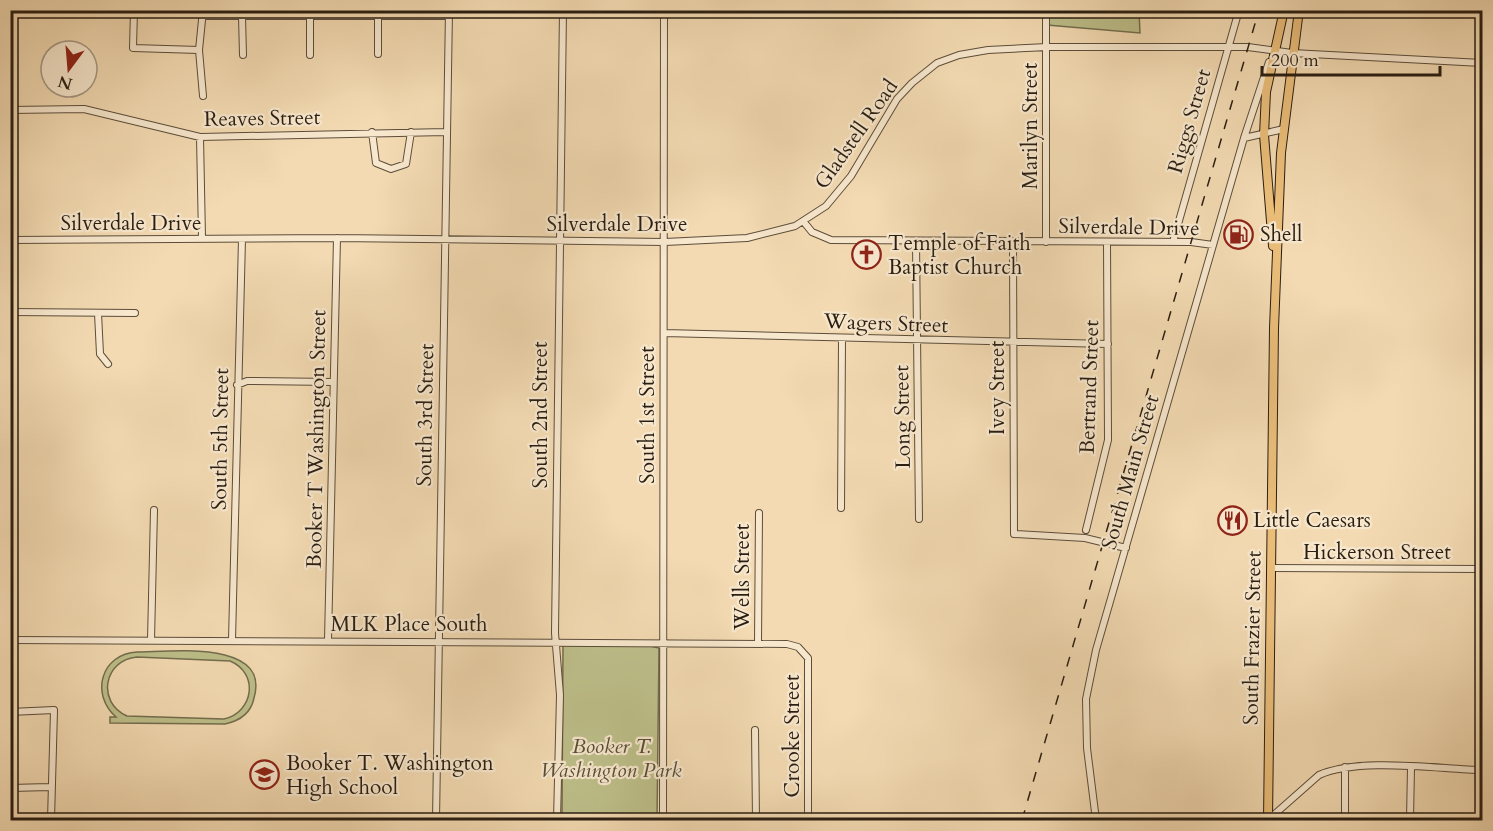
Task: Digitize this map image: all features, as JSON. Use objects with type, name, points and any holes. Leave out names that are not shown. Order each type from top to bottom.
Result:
[{"type":"main road","name":"South Frazier Street","points":[[1276,277],[1264,135],[1266,92],[1273,50],[1284,10]]},
{"type":"main road","name":"South Frazier Street","points":[[1268,820],[1276,277],[1284,129],[1299,10]]},
{"type":"street","points":[[134,10],[133,48],[199,50]]},
{"type":"street","name":"South 2nd Street","points":[[558,820],[560,695],[556,642],[558,242],[563,10]]},
{"type":"street","name":"South 1st Street","points":[[663,820],[664,10]]},
{"type":"street","name":"Marilyn Street","points":[[1046,10],[1046,242]]},
{"type":"street","name":"Riggs Street","points":[[1173,242],[1239,10]]},
{"type":"street","points":[[203,96],[199,50],[203,13],[242,16],[310,16],[448,13]]},
{"type":"street","name":"South 3rd Street","points":[[436,820],[448,13]]},
{"type":"street","points":[[378,15],[378,54]]},
{"type":"street","points":[[242,16],[243,54]]},
{"type":"street","points":[[310,16],[310,56]]},
{"type":"street","name":"Gladstell Road","points":[[803,221],[826,206],[837,194],[851,176],[897,99],[912,83],[937,63],[959,55],[988,50],[1047,47],[1227,47],[1273,50],[1292,54],[1482,63]]},
{"type":"street","name":"South Main Street","points":[[1096,820],[1087,748],[1086,699],[1096,650],[1244,138],[1273,50]]},
{"type":"street","name":"Reaves Street","points":[[10,110],[84,109],[200,137],[446,132]]},
{"type":"street","points":[[1244,138],[1284,129]]},
{"type":"street","points":[[372,132],[376,163],[392,169],[406,164],[411,132]]},
{"type":"street","points":[[200,137],[202,238]]},
{"type":"street","name":"Silverdale Drive","points":[[10,240],[337,238],[665,242],[747,238],[770,234],[803,221],[812,232],[831,240],[916,243],[1173,242],[1213,245]]},
{"type":"street","name":"Booker T Washington Street","points":[[328,640],[337,238]]},
{"type":"street","name":"South 5th Street","points":[[232,640],[242,239]]},
{"type":"street","name":"Ivey Street","points":[[1013,242],[1014,534],[1085,538],[1126,548]]},
{"type":"street","name":"Bertrand Street","points":[[1086,530],[1108,440],[1107,242]]},
{"type":"street","name":"Long Street","points":[[916,243],[919,519]]},
{"type":"street","points":[[10,312],[135,313]]},
{"type":"street","points":[[98,313],[100,354],[108,364]]},
{"type":"street","name":"Wagers Street","points":[[664,333],[1108,344]]},
{"type":"street","points":[[841,508],[842,338]]},
{"type":"street","points":[[237,385],[247,381],[333,382]]},
{"type":"street","points":[[151,640],[154,510]]},
{"type":"street","name":"Wells Street","points":[[758,643],[759,513]]},
{"type":"street","name":"Hickerson Street","points":[[1271,568],[1482,569]]},
{"type":"street","name":"MLK Place South","points":[[10,640],[758,643],[787,644],[805,652]]},
{"type":"street","name":"Crooke Street","points":[[805,652],[810,673],[808,820]]},
{"type":"street","points":[[10,712],[54,710],[50,787],[51,820],[58,820]]},
{"type":"street","points":[[755,730],[756,820]]},
{"type":"street","points":[[1345,767],[1345,820]]},
{"type":"street","points":[[1268,820],[1326,771],[1345,767],[1481,770],[1480,820]]},
{"type":"street","points":[[1410,820],[1411,767]]},
{"type":"street","points":[[10,788],[50,787]]},
{"type":"green space","points":[[1045,11],[1139,11],[1140,33],[1047,25]]},
{"type":"green space","name":"Booker T. Washington Park","points":[[563,645],[659,648],[657,820],[562,819]]},
{"type":"green space","points":[[193,651],[233,658],[248,666],[255,679],[254,698],[244,715],[225,724],[110,723],[110,717],[116,717],[108,708],[103,697],[103,677],[108,667],[125,654]],"holes":[[[137,657],[230,661],[246,674],[249,692],[242,709],[224,719],[127,716],[117,710],[108,692],[111,673],[126,660]]]},
{"type":"railway","points":[[1022,820],[1259,10]]},
{"type":"place","name":"Shell","points":[[1239,234]]},
{"type":"place","name":"Temple of Faith Baptist Church","points":[[867,255]]},
{"type":"place","name":"Little Caesars","points":[[1232,520]]},
{"type":"place","name":"Booker T. Washington High School","points":[[265,775]]}]
